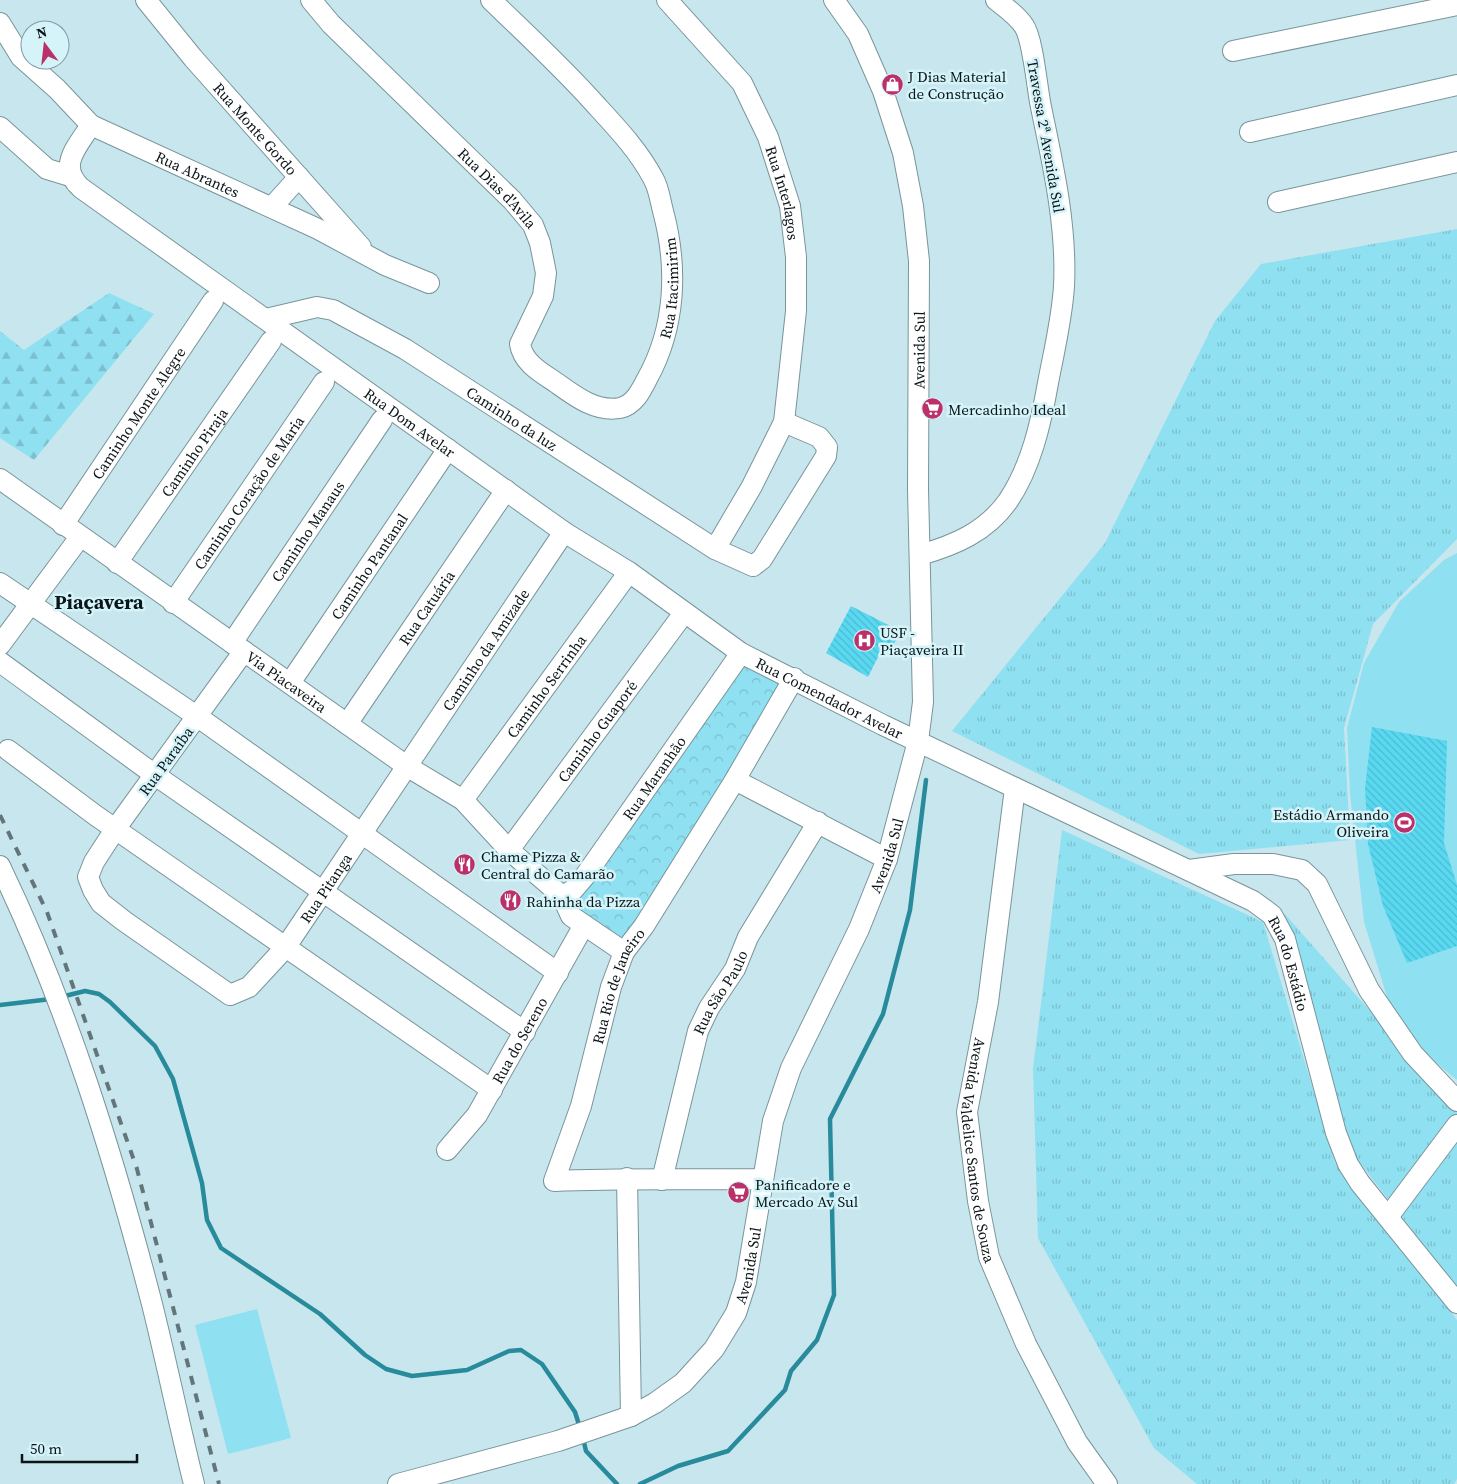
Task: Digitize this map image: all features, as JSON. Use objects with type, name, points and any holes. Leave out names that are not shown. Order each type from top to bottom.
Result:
[{"type":"street","name":"Rua Monte Gordo","points":[[146,0],[182,45],[367,254]]},
{"type":"street","name":"Rua Dias d'Avila","points":[[311,0],[332,24],[512,200],[533,225],[540,243],[546,273],[543,296],[521,348],[531,364],[583,402]]},
{"type":"street","name":"Rua Itacimirim","points":[[491,0],[588,95],[633,144],[655,180],[667,226],[673,280],[669,323],[653,370],[640,394],[633,402],[622,408],[609,409],[583,402]]},
{"type":"street","name":"Rua Interlagos","points":[[667,0],[742,83],[768,136],[790,206],[796,257],[796,311],[784,422],[752,486],[715,549]]},
{"type":"street","name":"Avenida Sul","points":[[398,1484],[558,1441],[631,1416],[656,1404],[688,1378],[714,1349],[736,1313],[752,1256],[773,1121],[791,1068],[859,929],[886,859],[918,741],[923,702],[917,408],[919,261],[913,206],[902,153],[883,91],[858,34],[834,0]]},
{"type":"street","name":"Travessa 2ª Avenida Sul","points":[[920,555],[959,542],[976,532],[990,522],[1014,490],[1030,455],[1044,408],[1061,312],[1064,285],[1063,250],[1057,181],[1034,76],[1030,38],[1018,18],[996,0]]},
{"type":"street","points":[[1234,51],[1457,5]]},
{"type":"street","name":"Rua Abrantes","points":[[0,23],[21,57],[57,89],[91,125],[272,207],[405,274],[429,283]]},
{"type":"street","points":[[1250,132],[1457,85]]},
{"type":"street","points":[[75,182],[68,167],[91,125]]},
{"type":"street","name":"Rua Dom Avelar","points":[[0,127],[47,169],[75,182],[564,532],[629,572],[741,653]]},
{"type":"street","points":[[1278,202],[1457,162]]},
{"type":"street","points":[[272,207],[299,177]]},
{"type":"street","name":"Caminho Monte Alegre","points":[[63,525],[213,301]]},
{"type":"street","name":"Caminho da luz","points":[[266,319],[317,307],[333,310],[405,349],[715,549],[753,566],[762,559],[826,456],[827,447],[819,437],[784,422]]},
{"type":"street","name":"Caminho Piraja","points":[[117,563],[271,341]]},
{"type":"street","name":"Caminho Coração de Maria","points":[[173,603],[324,382]]},
{"type":"street","name":"Caminho Manaus","points":[[238,647],[382,420]]},
{"type":"street","name":"Caminho Pantanal","points":[[290,683],[448,449]]},
{"type":"street","name":"Via Piacaveira","points":[[0,479],[173,603],[408,767],[463,800],[510,850],[562,896],[568,912],[624,952]]},
{"type":"street","name":"Rua Catuária","points":[[347,724],[506,490]]},
{"type":"street","name":"Caminho da Amizade","points":[[408,767],[564,532]]},
{"type":"street","points":[[0,645],[80,537]]},
{"type":"street","name":"Caminho Serrinha","points":[[463,800],[629,572]]},
{"type":"street","points":[[0,583],[198,717],[558,973]]},
{"type":"street","name":"Caminho Guaporé","points":[[510,850],[684,613]]},
{"type":"street","name":"Rua Paraíba","points":[[230,995],[101,903],[93,890],[88,871],[116,828],[198,717],[238,647]]},
{"type":"street","name":"Rua Comendador Avelar","points":[[741,653],[918,741]]},
{"type":"street","name":"Rua Maranhão","points":[[562,896],[574,890],[741,653]]},
{"type":"street","points":[[0,663],[155,775],[525,1032]]},
{"type":"street","name":"Rua Rio de Janeiro","points":[[627,1178],[554,1182],[581,1106],[611,987],[624,952],[644,926],[735,780],[794,678]]},
{"type":"street","name":"Rua do Estádio","points":[[918,741],[1253,901],[1272,915],[1286,939],[1342,1149],[1348,1164],[1360,1183],[1457,1303]]},
{"type":"street","points":[[8,750],[285,948],[492,1090]]},
{"type":"street","name":"Rua Pitanga","points":[[230,995],[250,986],[285,948],[360,833],[408,767]]},
{"type":"street","points":[[735,780],[886,859]]},
{"type":"street","name":"Avenida Valdelice Santos de Souza","points":[[1016,788],[988,1002],[967,1112],[978,1200],[989,1257],[1026,1344],[1077,1442],[1107,1484]]},
{"type":"street","name":"Rua São Paulo","points":[[662,1180],[698,1031],[709,1008],[734,969],[748,937],[818,822]]},
{"type":"street","points":[[1189,870],[1243,864],[1273,864],[1302,870],[1317,884],[1369,990],[1413,1054],[1457,1101]]},
{"type":"street","points":[[0,866],[32,934],[57,998],[103,1131],[152,1305],[194,1484]]},
{"type":"street","name":"Rua do Sereno","points":[[447,1150],[478,1115],[584,925]]},
{"type":"street","points":[[1388,1217],[1457,1125]]},
{"type":"street","points":[[631,1416],[627,1178],[662,1180],[763,1179]]},
{"type":"green space","points":[[1457,229],[1457,539],[1373,624],[1344,728],[1350,840],[1199,854],[952,731],[1105,543],[1215,321],[1261,264]]},
{"type":"green space","points":[[109,293],[154,314],[34,460],[0,438],[0,331],[24,350]]},
{"type":"green space","name":"Estádio Armando Oliveira","points":[[1457,553],[1457,1080],[1423,1052],[1388,1000],[1364,922],[1350,793],[1347,728],[1364,663],[1399,602],[1444,560]]},
{"type":"green space","points":[[746,662],[784,682],[624,942],[573,909]]},
{"type":"green space","points":[[1062,830],[1263,922],[1335,1163],[1457,1320],[1457,1479],[1454,1484],[1197,1484],[1154,1448],[1038,1238],[1033,1069]]},
{"type":"green space","points":[[1284,913],[1457,1110],[1457,1287],[1352,1153]]},
{"type":"green space","points":[[257,1309],[291,1438],[228,1454],[195,1325]]},
{"type":"building","name":"USF - Piaçaveira II","points":[[851,606],[900,631],[889,655],[881,651],[868,677],[826,653]]},
{"type":"building","name":"Estádio Armando Oliveira","points":[[1372,727],[1447,741],[1444,843],[1457,885],[1457,946],[1407,963],[1383,906],[1368,844],[1365,788]]},
{"type":"waterway","points":[[640,1484],[678,1466],[728,1451],[785,1390],[791,1371],[817,1340],[834,1295],[830,1119],[883,1014],[910,910],[926,780]]},
{"type":"waterway","points":[[61,997],[85,991],[99,994],[110,1002],[155,1046],[173,1079],[202,1183],[207,1220],[221,1248],[320,1314],[365,1355],[386,1369],[412,1376],[467,1370],[509,1351],[521,1350],[542,1364],[575,1412],[580,1428]]},
{"type":"waterway","points":[[0,1005],[51,999]]},
{"type":"waterway","points":[[583,1438],[586,1451],[617,1484]]},
{"type":"railway","points":[[0,815],[47,912],[137,1169],[219,1484]]},
{"type":"place","name":"J Dias Material de Construção","points":[[892,85]]},
{"type":"place","name":"Mercadinho Ideal","points":[[932,409]]},
{"type":"place","name":"USF - Piaçaveira II","points":[[864,641]]},
{"type":"place","name":"Estádio Armando Oliveira","points":[[1405,823]]},
{"type":"place","name":"Chame Pizza & Central do Camarão","points":[[465,865]]},
{"type":"place","name":"Rahinha da Pizza","points":[[510,901]]},
{"type":"place","name":"Panificadore e Mercado Av Sul","points":[[739,1193]]},
{"type":"district","name":"Piaçavera","points":[[99,602]]}]
